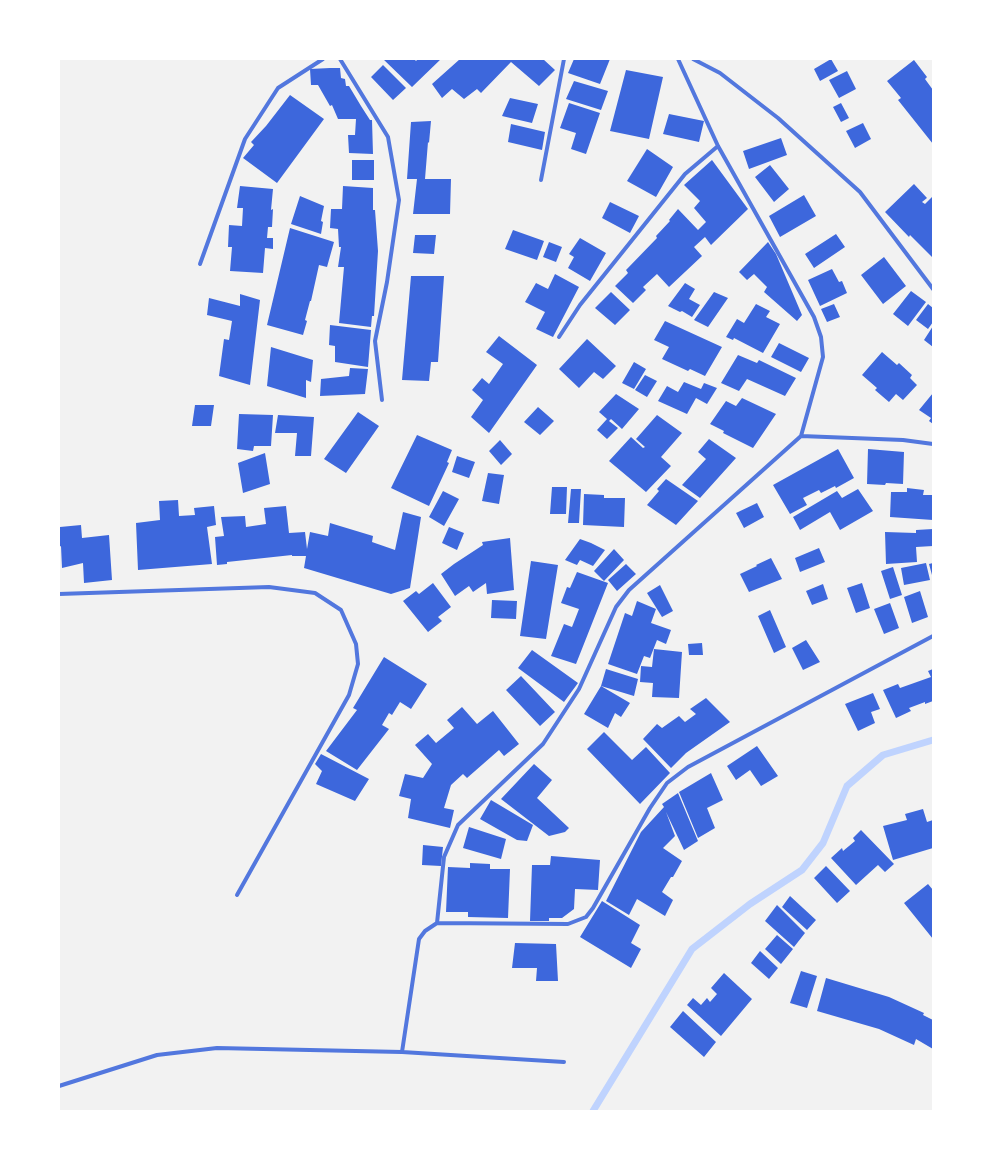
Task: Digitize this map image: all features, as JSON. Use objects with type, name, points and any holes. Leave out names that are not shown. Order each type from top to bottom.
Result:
[{"type":"street","points":[[200,264],[245,139],[278,88],[323,59]]},
{"type":"street","points":[[340,59],[388,137],[399,200],[387,282],[375,341],[382,400]]},
{"type":"street","points":[[541,180],[564,59]]},
{"type":"street","points":[[437,923],[444,857],[458,825],[543,744],[579,689],[616,607],[630,590],[800,436],[823,358],[821,337],[814,316],[718,146],[678,59]]},
{"type":"street","points":[[693,59],[720,73],[778,118],[860,192],[933,288]]},
{"type":"street","points":[[559,337],[580,305],[685,174],[718,146]]},
{"type":"street","points":[[800,436],[903,440],[933,444]]},
{"type":"street","points":[[59,594],[269,587],[315,593],[342,610],[356,644],[358,664],[349,695],[237,895]]},
{"type":"street","points":[[402,1052],[419,939],[424,931],[437,923],[568,924],[586,917],[593,908],[650,808],[667,783],[695,763],[933,636]]},
{"type":"street","points":[[59,1086],[157,1055],[217,1048],[402,1052],[564,1062]]},
{"type":"building","points":[[383,59],[414,59],[416,61],[418,59],[441,59],[412,87]]},
{"type":"building","points":[[460,59],[543,59],[555,70],[539,86],[511,62],[481,93],[477,89],[464,99],[452,89],[442,98],[432,84]]},
{"type":"building","points":[[574,59],[610,59],[600,84],[568,73]]},
{"type":"building","points":[[831,59],[838,71],[820,81],[814,69]]},
{"type":"building","points":[[914,60],[927,77],[925,79],[933,90],[933,144],[898,100],[901,98],[887,81]]},
{"type":"building","points":[[383,65],[406,88],[393,100],[371,77]]},
{"type":"building","points":[[340,68],[341,78],[345,79],[346,86],[349,86],[370,120],[372,120],[373,154],[349,153],[348,135],[355,135],[356,119],[338,119],[332,105],[330,106],[318,85],[311,85],[310,69]]},
{"type":"building","points":[[626,70],[663,77],[649,139],[610,131]]},
{"type":"building","points":[[847,71],[856,89],[839,98],[829,80]]},
{"type":"building","points":[[574,81],[608,91],[601,110],[566,99]]},
{"type":"building","points":[[290,95],[324,119],[277,183],[243,158],[254,145],[251,142],[266,126]]},
{"type":"building","points":[[510,98],[538,104],[532,123],[502,116]]},
{"type":"building","points":[[569,103],[600,113],[586,154],[571,149],[576,133],[560,128]]},
{"type":"building","points":[[841,103],[849,118],[841,122],[833,107]]},
{"type":"building","points":[[669,114],[704,121],[699,142],[663,134]]},
{"type":"building","points":[[431,121],[425,179],[451,179],[450,214],[413,214],[417,179],[407,179],[411,122]]},
{"type":"building","points":[[863,123],[871,139],[855,148],[846,131]]},
{"type":"building","points":[[511,124],[545,132],[542,150],[508,142]]},
{"type":"building","points":[[781,138],[787,155],[749,169],[743,151]]},
{"type":"building","points":[[647,149],[673,167],[656,197],[627,181]]},
{"type":"building","points":[[352,160],[374,160],[374,180],[352,180]]},
{"type":"building","points":[[712,160],[748,209],[711,245],[705,237],[694,247],[702,256],[669,287],[657,274],[643,287],[646,290],[633,303],[615,286],[628,273],[626,270],[657,238],[656,236],[670,221],[669,220],[678,209],[698,230],[706,222],[694,208],[700,201],[684,185]]},
{"type":"building","points":[[770,165],[789,189],[774,202],[755,177]]},
{"type":"building","points":[[914,184],[927,198],[922,202],[925,204],[933,196],[933,258],[910,235],[909,237],[885,212]]},
{"type":"building","points":[[240,186],[273,189],[271,210],[273,209],[272,227],[268,227],[267,238],[273,238],[273,249],[265,248],[263,273],[230,271],[232,247],[228,247],[229,225],[242,226],[243,208],[237,208]]},
{"type":"building","points":[[343,186],[373,188],[373,210],[375,210],[378,251],[374,316],[372,316],[371,327],[339,323],[344,267],[338,267],[341,247],[339,247],[338,229],[330,228],[331,209],[342,209]]},
{"type":"building","points":[[804,195],[816,216],[780,237],[769,216]]},
{"type":"building","points":[[300,196],[324,206],[321,221],[323,222],[321,234],[291,224]]},
{"type":"building","points":[[610,202],[639,216],[630,233],[602,218]]},
{"type":"building","points":[[290,228],[334,242],[327,267],[319,265],[305,320],[307,321],[303,335],[267,325]]},
{"type":"building","points":[[513,230],[544,241],[537,260],[505,249]]},
{"type":"building","points":[[836,234],[845,247],[814,268],[805,254]]},
{"type":"building","points":[[415,235],[436,235],[434,254],[413,253]]},
{"type":"building","points":[[580,238],[606,253],[590,281],[568,268],[574,257],[569,254]]},
{"type":"building","points":[[549,242],[562,247],[556,262],[543,257]]},
{"type":"building","points":[[768,242],[776,254],[802,315],[797,321],[764,292],[767,287],[754,274],[747,280],[739,272]]},
{"type":"building","points":[[884,257],[906,286],[883,304],[861,275]]},
{"type":"building","points":[[832,269],[839,282],[842,281],[847,293],[820,306],[808,280]]},
{"type":"building","points":[[555,274],[579,287],[553,337],[536,329],[545,312],[525,302],[536,283],[548,289]]},
{"type":"building","points":[[411,276],[444,276],[438,362],[431,362],[429,381],[402,380]]},
{"type":"building","points":[[685,283],[695,289],[689,299],[700,305],[692,317],[682,311],[680,312],[668,306]]},
{"type":"building","points":[[911,291],[926,302],[908,326],[893,314]]},
{"type":"building","points":[[611,292],[630,310],[615,325],[595,308]]},
{"type":"building","points":[[714,292],[728,298],[708,327],[694,320]]},
{"type":"building","points":[[240,294],[260,300],[250,385],[219,376],[224,339],[229,340],[232,321],[207,315],[209,298],[240,306]]},
{"type":"building","points":[[756,304],[770,311],[766,317],[780,324],[763,353],[734,338],[733,340],[726,337],[737,319],[744,323]]},
{"type":"building","points":[[834,304],[840,317],[827,322],[821,309]]},
{"type":"building","points":[[928,304],[933,308],[933,322],[928,329],[916,320]]},
{"type":"building","points":[[665,321],[722,347],[705,376],[690,369],[688,371],[662,359],[669,347],[654,340]]},
{"type":"building","points":[[330,325],[371,330],[368,367],[335,362],[335,346],[329,345]]},
{"type":"building","points":[[933,326],[933,347],[924,340]]},
{"type":"building","points":[[499,336],[537,365],[489,433],[471,417],[483,400],[472,390],[482,378],[489,384],[503,364],[486,352]]},
{"type":"building","points":[[587,339],[616,366],[603,379],[594,372],[579,388],[559,369]]},
{"type":"building","points":[[779,343],[809,358],[801,372],[771,357]]},
{"type":"building","points":[[271,347],[313,360],[311,382],[306,380],[306,398],[267,386]]},
{"type":"building","points":[[882,352],[897,365],[899,363],[912,375],[910,378],[917,385],[903,400],[896,394],[889,402],[875,390],[877,388],[862,375]]},
{"type":"building","points":[[738,355],[757,363],[759,360],[796,378],[785,396],[747,379],[739,391],[721,383]]},
{"type":"building","points":[[634,362],[646,369],[634,389],[622,383]]},
{"type":"building","points":[[350,368],[368,369],[365,394],[320,396],[321,379],[349,376]]},
{"type":"building","points":[[645,375],[657,381],[647,397],[635,390]]},
{"type":"building","points":[[684,382],[701,389],[704,383],[717,388],[707,404],[696,398],[687,414],[658,401],[667,386],[678,392]]},
{"type":"building","points":[[933,393],[933,424],[929,421],[931,418],[919,410]]},
{"type":"building","points":[[616,394],[639,409],[622,429],[611,419],[609,421],[618,428],[607,439],[597,430],[607,419],[599,412]]},
{"type":"building","points":[[742,398],[776,414],[753,448],[723,433],[724,431],[710,424],[726,401],[736,406]]},
{"type":"building","points":[[195,405],[214,405],[211,426],[192,426]]},
{"type":"building","points":[[538,407],[554,421],[540,435],[524,422]]},
{"type":"building","points":[[358,412],[379,426],[346,473],[324,459]]},
{"type":"building","points":[[239,414],[273,415],[271,446],[254,446],[253,451],[237,449]]},
{"type":"building","points":[[278,415],[314,417],[311,456],[295,456],[297,433],[275,433]]},
{"type":"building","points":[[657,415],[682,433],[661,457],[671,466],[646,492],[609,461],[631,437],[643,448],[645,447],[636,439]]},
{"type":"building","points":[[417,435],[452,450],[447,462],[449,463],[429,506],[391,488]]},
{"type":"building","points":[[709,439],[736,458],[700,498],[682,485],[706,459],[698,452]]},
{"type":"building","points":[[500,440],[512,454],[501,465],[489,451]]},
{"type":"building","points":[[838,449],[854,478],[836,488],[835,486],[821,493],[819,490],[803,498],[807,505],[790,514],[773,485]]},
{"type":"building","points":[[868,449],[904,452],[903,484],[867,484]]},
{"type":"building","points":[[265,453],[270,484],[243,493],[238,463]]},
{"type":"building","points":[[457,456],[475,462],[469,478],[452,472]]},
{"type":"building","points":[[488,473],[504,475],[499,504],[482,501]]},
{"type":"building","points":[[666,479],[698,501],[676,525],[647,505],[659,491],[657,489]]},
{"type":"building","points":[[552,487],[567,487],[566,514],[550,514]]},
{"type":"building","points":[[907,488],[924,490],[923,495],[933,495],[933,520],[890,517],[891,492],[907,492]]},
{"type":"building","points":[[571,489],[581,489],[579,523],[568,523]]},
{"type":"building","points":[[858,489],[873,511],[840,530],[830,512],[800,530],[793,517],[837,491],[842,498]]},
{"type":"building","points":[[443,491],[459,499],[444,526],[429,517]]},
{"type":"building","points":[[584,494],[604,495],[604,498],[625,498],[624,527],[583,525]]},
{"type":"building","points":[[178,500],[179,516],[195,515],[194,508],[214,506],[216,525],[207,527],[212,564],[138,570],[136,523],[160,520],[159,501]]},
{"type":"building","points":[[757,503],[764,517],[744,528],[736,513]]},
{"type":"building","points":[[286,506],[289,533],[305,532],[307,549],[310,532],[328,536],[330,523],[373,536],[372,542],[395,550],[403,512],[421,517],[410,588],[391,594],[304,568],[306,556],[292,555],[227,562],[227,564],[217,565],[215,537],[224,536],[221,517],[245,516],[246,527],[266,524],[264,508]]},
{"type":"building","points":[[81,525],[82,538],[109,535],[112,580],[84,583],[83,563],[62,568],[61,546],[59,547],[60,527]]},
{"type":"building","points":[[449,527],[464,533],[457,550],[442,543]]},
{"type":"building","points":[[933,529],[933,546],[916,547],[917,562],[886,564],[885,532],[916,533],[916,530]]},
{"type":"building","points":[[510,538],[514,590],[487,594],[486,583],[473,592],[469,586],[455,596],[441,574],[483,545],[482,542]]},
{"type":"building","points":[[580,539],[605,550],[593,566],[580,560],[577,565],[565,560]]},
{"type":"building","points":[[819,548],[825,562],[800,572],[795,558]]},
{"type":"building","points":[[614,549],[624,560],[604,581],[594,571]]},
{"type":"building","points":[[771,558],[782,579],[749,592],[740,574]]},
{"type":"building","points":[[531,561],[558,565],[546,639],[520,636]]},
{"type":"building","points":[[926,563],[930,580],[904,585],[901,568]]},
{"type":"building","points":[[933,563],[933,575],[932,575],[929,564]]},
{"type":"building","points":[[626,564],[636,574],[617,591],[608,580]]},
{"type":"building","points":[[893,567],[902,595],[890,599],[881,571]]},
{"type":"building","points":[[577,572],[608,583],[576,664],[551,656],[564,624],[572,627],[579,609],[561,603],[567,587],[570,588]]},
{"type":"building","points":[[433,583],[451,607],[438,617],[442,621],[428,632],[403,601],[416,591],[419,594]]},
{"type":"building","points":[[862,583],[870,608],[856,613],[847,588]]},
{"type":"building","points":[[823,584],[828,599],[812,605],[806,591]]},
{"type":"building","points":[[660,585],[673,611],[662,617],[647,593]]},
{"type":"building","points":[[920,591],[928,617],[912,623],[904,597]]},
{"type":"building","points":[[492,600],[517,601],[516,619],[491,618]]},
{"type":"building","points":[[637,601],[656,609],[651,623],[671,630],[666,644],[657,640],[650,658],[644,656],[637,674],[608,664],[625,613],[632,616]]},
{"type":"building","points":[[890,603],[899,628],[884,634],[874,609]]},
{"type":"building","points":[[770,610],[786,647],[774,653],[758,616]]},
{"type":"building","points":[[806,640],[820,662],[803,670],[792,648]]},
{"type":"building","points":[[702,643],[703,655],[689,655],[688,644]]},
{"type":"building","points":[[654,649],[682,652],[679,698],[652,697],[653,683],[640,682],[641,666],[652,667]]},
{"type":"building","points":[[532,650],[578,683],[564,702],[518,668]]},
{"type":"building","points":[[384,657],[427,684],[411,709],[400,702],[392,715],[389,713],[382,725],[389,729],[357,770],[326,751],[357,710],[353,708]]},
{"type":"building","points":[[606,669],[638,679],[634,696],[601,686]]},
{"type":"building","points":[[933,669],[933,701],[925,704],[925,702],[909,708],[911,711],[896,718],[883,690],[898,684],[900,688],[931,677],[928,671]]},
{"type":"building","points":[[521,676],[555,712],[540,726],[506,690]]},
{"type":"building","points":[[601,686],[630,703],[621,717],[615,713],[608,728],[584,714]]},
{"type":"building","points":[[873,693],[880,709],[871,712],[875,723],[858,731],[845,704]]},
{"type":"building","points":[[706,698],[730,722],[686,753],[671,768],[643,739],[657,724],[662,728],[679,716],[685,722],[696,714],[690,709]]},
{"type":"building","points":[[462,707],[477,724],[493,711],[519,744],[504,756],[499,750],[467,778],[463,774],[451,785],[444,808],[454,810],[450,828],[408,818],[411,799],[399,796],[405,774],[423,778],[432,764],[415,745],[428,734],[436,743],[454,728],[447,720]]},
{"type":"building","points":[[604,732],[632,760],[646,747],[670,773],[640,804],[587,749]]},
{"type":"building","points":[[757,746],[778,776],[761,786],[750,770],[736,780],[727,766]]},
{"type":"building","points":[[321,754],[369,779],[355,801],[316,784],[322,771],[315,764]]},
{"type":"building","points":[[534,764],[552,780],[537,798],[569,828],[565,832],[549,836],[501,799]]},
{"type":"building","points":[[711,773],[723,800],[707,808],[715,828],[698,838],[679,792]]},
{"type":"building","points":[[678,793],[698,841],[684,850],[666,812],[675,836],[663,848],[682,861],[662,892],[673,900],[665,916],[637,899],[629,915],[606,901],[641,832],[664,807],[662,804]]},
{"type":"building","points":[[491,800],[533,825],[527,841],[517,840],[480,819]]},
{"type":"building","points":[[923,809],[927,822],[933,820],[933,848],[893,860],[883,826],[907,820],[905,814]]},
{"type":"building","points":[[469,827],[506,839],[501,859],[463,848]]},
{"type":"building","points":[[861,830],[894,864],[885,872],[878,865],[856,885],[831,858],[842,848],[843,851],[855,841],[853,838]]},
{"type":"building","points":[[423,845],[443,847],[441,866],[422,865]]},
{"type":"building","points":[[551,856],[600,860],[598,890],[575,889],[574,909],[562,918],[549,918],[549,921],[530,921],[532,865],[550,865]]},
{"type":"building","points":[[470,863],[490,864],[490,869],[510,869],[508,918],[468,917],[468,912],[446,912],[448,867],[470,868]]},
{"type":"building","points":[[826,866],[850,891],[837,903],[814,878]]},
{"type":"building","points":[[928,884],[933,890],[933,939],[904,903]]},
{"type":"building","points":[[790,896],[816,920],[807,930],[782,907]]},
{"type":"building","points":[[602,901],[640,925],[631,943],[641,949],[631,968],[580,937]]},
{"type":"building","points":[[777,905],[805,933],[794,947],[765,921]]},
{"type":"building","points":[[777,935],[793,949],[781,964],[765,949]]},
{"type":"building","points":[[515,943],[556,944],[558,981],[536,981],[537,968],[512,968]]},
{"type":"building","points":[[760,951],[778,968],[769,979],[751,963]]},
{"type":"building","points":[[801,971],[817,976],[807,1008],[790,1003]]},
{"type":"building","points":[[724,973],[752,999],[721,1036],[687,1005],[693,998],[701,1005],[707,998],[710,1002],[717,994],[711,988]]},
{"type":"building","points":[[826,978],[889,997],[924,1013],[923,1015],[933,1020],[933,1049],[916,1039],[914,1045],[879,1029],[817,1011]]},
{"type":"building","points":[[683,1011],[716,1042],[704,1057],[670,1027]]},
{"type":"waterway","points":[[593,1111],[692,949],[750,904],[802,870],[823,843],[847,786],[883,755],[933,740]]}]
